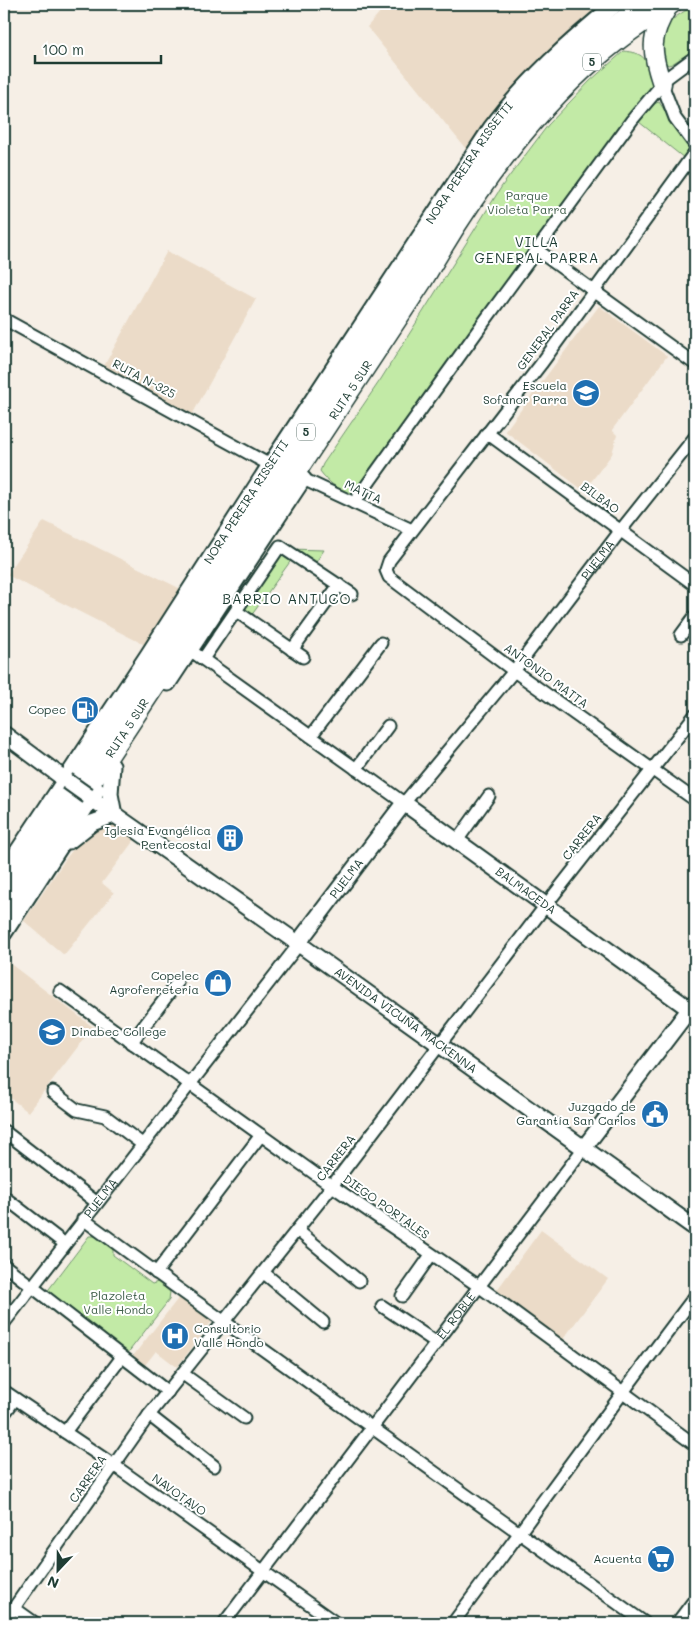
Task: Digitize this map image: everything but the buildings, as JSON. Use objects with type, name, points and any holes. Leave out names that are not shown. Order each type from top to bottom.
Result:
[{"type":"highway","name":"RUTA 5 SUR","points":[[4,893],[439,227],[496,144],[530,101],[570,61],[618,22],[645,4]]},
{"type":"highway","name":"RUTA 5 SUR","points":[[4,915],[423,281],[448,238],[477,195],[526,132],[567,86],[597,57],[632,30],[670,5]]},
{"type":"highway","points":[[662,84],[653,55],[653,42],[659,23],[670,5]]},
{"type":"highway","points":[[303,479],[369,378],[423,281]]},
{"type":"main road","name":"NORA PEREIRA RISSETTI","points":[[4,872],[204,569],[474,153],[505,110],[540,70],[588,26],[616,4]]},
{"type":"main road","points":[[4,934],[90,798],[303,479]]},
{"type":"main road","points":[[4,734],[66,780]]},
{"type":"main road","points":[[57,851],[92,823],[114,814],[110,794],[112,766]]},
{"type":"main road","name":"AVENIDA VICUÑA MACKENNA","points":[[66,780],[299,944],[695,1228]]},
{"type":"main road","name":"BALMACEDA","points":[[404,803],[546,906],[693,1008]]},
{"type":"main road","name":"PUELMA","points":[[299,944],[404,803]]},
{"type":"main road","name":"EL ROBLE","points":[[583,1149],[693,1008]]},
{"type":"street","points":[[354,503],[632,120],[668,77],[695,57]]},
{"type":"street","points":[[662,84],[675,118],[695,145]]},
{"type":"street","name":"GENERAL PARRA","points":[[386,570],[388,561],[488,432],[695,152]]},
{"type":"street","points":[[537,250],[695,364]]},
{"type":"street","name":"RUTA N-325","points":[[4,319],[270,465]]},
{"type":"street","name":"BILBAO","points":[[488,432],[695,585]]},
{"type":"street","name":"PUELMA","points":[[404,803],[514,671],[621,530],[695,437]]},
{"type":"street","name":"MATTA","points":[[303,479],[412,530]]},
{"type":"street","points":[[203,659],[280,546],[352,594]]},
{"type":"street","name":"ANTONIO MATTA","points":[[386,570],[388,577],[514,671],[695,800]]},
{"type":"street","points":[[292,650],[339,585]]},
{"type":"street","points":[[236,611],[302,657]]},
{"type":"street","points":[[681,635],[695,616]]},
{"type":"street","points":[[311,736],[381,643]]},
{"type":"street","name":"BALMACEDA","points":[[190,650],[404,803]]},
{"type":"street","name":"CARRERA","points":[[4,1622],[149,1415],[332,1186],[695,715]]},
{"type":"street","points":[[356,769],[388,726]]},
{"type":"street","points":[[456,842],[489,796]]},
{"type":"street","name":"PUELMA","points":[[4,1323],[96,1202],[299,944]]},
{"type":"street","points":[[131,1043],[176,983]]},
{"type":"street","name":"DIEGO PORTALES","points":[[60,991],[332,1186],[480,1287],[695,1444]]},
{"type":"street","points":[[53,1092],[77,1110],[105,1116],[142,1144]]},
{"type":"street","points":[[4,1131],[96,1202]]},
{"type":"street","points":[[156,1273],[261,1135]]},
{"type":"street","name":"EL ROBLE","points":[[224,1623],[583,1149]]},
{"type":"street","points":[[4,1197],[65,1244]]},
{"type":"street","points":[[84,1219],[224,1322],[645,1623]]},
{"type":"street","points":[[297,1230],[359,1281]]},
{"type":"street","points":[[402,1296],[431,1255]]},
{"type":"street","points":[[4,1265],[168,1392]]},
{"type":"street","points":[[264,1273],[323,1322]]},
{"type":"street","points":[[453,1623],[520,1534],[622,1392],[695,1296]]},
{"type":"street","points":[[382,1306],[437,1343]]},
{"type":"street","points":[[66,1432],[122,1357]]},
{"type":"street","points":[[183,1374],[244,1418]]},
{"type":"street","name":"NAVOTAVO","points":[[4,1391],[66,1432],[336,1623]]},
{"type":"street","points":[[4,1414],[15,1399]]},
{"type":"street","points":[[149,1415],[214,1466]]},
{"type":"street","points":[[677,1623],[695,1599]]},
{"type":"street","points":[[14,1608],[35,1623]]},
{"type":"shaded area","points":[[387,4],[607,4],[470,154],[367,27]]},
{"type":"shaded area","points":[[167,251],[256,299],[192,415],[104,366]]},
{"type":"shaded area","name":"Escuela Sofanor Parra","points":[[599,306],[667,356],[612,430],[617,435],[612,454],[584,491],[505,431]]},
{"type":"shaded area","points":[[44,521],[185,591],[149,647],[7,575]]},
{"type":"shaded area","points":[[112,822],[135,839],[102,883],[114,893],[64,955],[24,921],[67,857],[85,835]]},
{"type":"shaded area","name":"Dinabec College","points":[[4,959],[93,1027],[28,1112],[4,1093]]},
{"type":"shaded area","points":[[541,1230],[608,1279],[561,1342],[494,1294]]},
{"type":"shaded area","name":"Consultorio Valle Hondo","points":[[180,1296],[212,1321],[177,1367],[156,1351],[145,1365],[133,1356]]},
{"type":"green space","points":[[695,5],[695,49],[668,65],[663,59],[661,51],[665,31],[676,17]]},
{"type":"green space","name":"Parque Violeta Parra","points":[[624,51],[642,56],[652,76],[651,88],[620,127],[355,491],[348,494],[336,487],[320,471],[323,464],[381,379],[502,186],[548,125],[590,81]]},
{"type":"green space","points":[[659,102],[689,146],[690,149],[684,158],[639,122],[653,104]]},
{"type":"green space","points":[[289,549],[324,550],[314,565]]},
{"type":"green space","points":[[283,552],[292,559],[251,616],[242,611]]},
{"type":"green space","name":"Plazoleta Valle Hondo","points":[[89,1236],[97,1236],[113,1248],[113,1255],[152,1284],[158,1282],[170,1292],[169,1300],[127,1354],[46,1293]]},
{"type":"place","name":"Escuela Sofanor Parra","points":[[586,393]]},
{"type":"place","name":"Copec","points":[[85,710]]},
{"type":"place","name":"Iglesia Evangélica Pentecostal","points":[[230,838]]},
{"type":"place","name":"Copelec Agroferreteria","points":[[218,983]]},
{"type":"place","name":"Dinabec College","points":[[52,1032]]},
{"type":"place","name":"Juzgado de Garantía San Carlos","points":[[655,1114]]},
{"type":"place","name":"Consultorio Valle Hondo","points":[[175,1336]]},
{"type":"place","name":"Acuenta","points":[[661,1559]]},
{"type":"district","name":"VILLA GENERAL PARRA","points":[[537,250]]},
{"type":"district","name":"BARRIO ANTUCO","points":[[287,599]]}]
